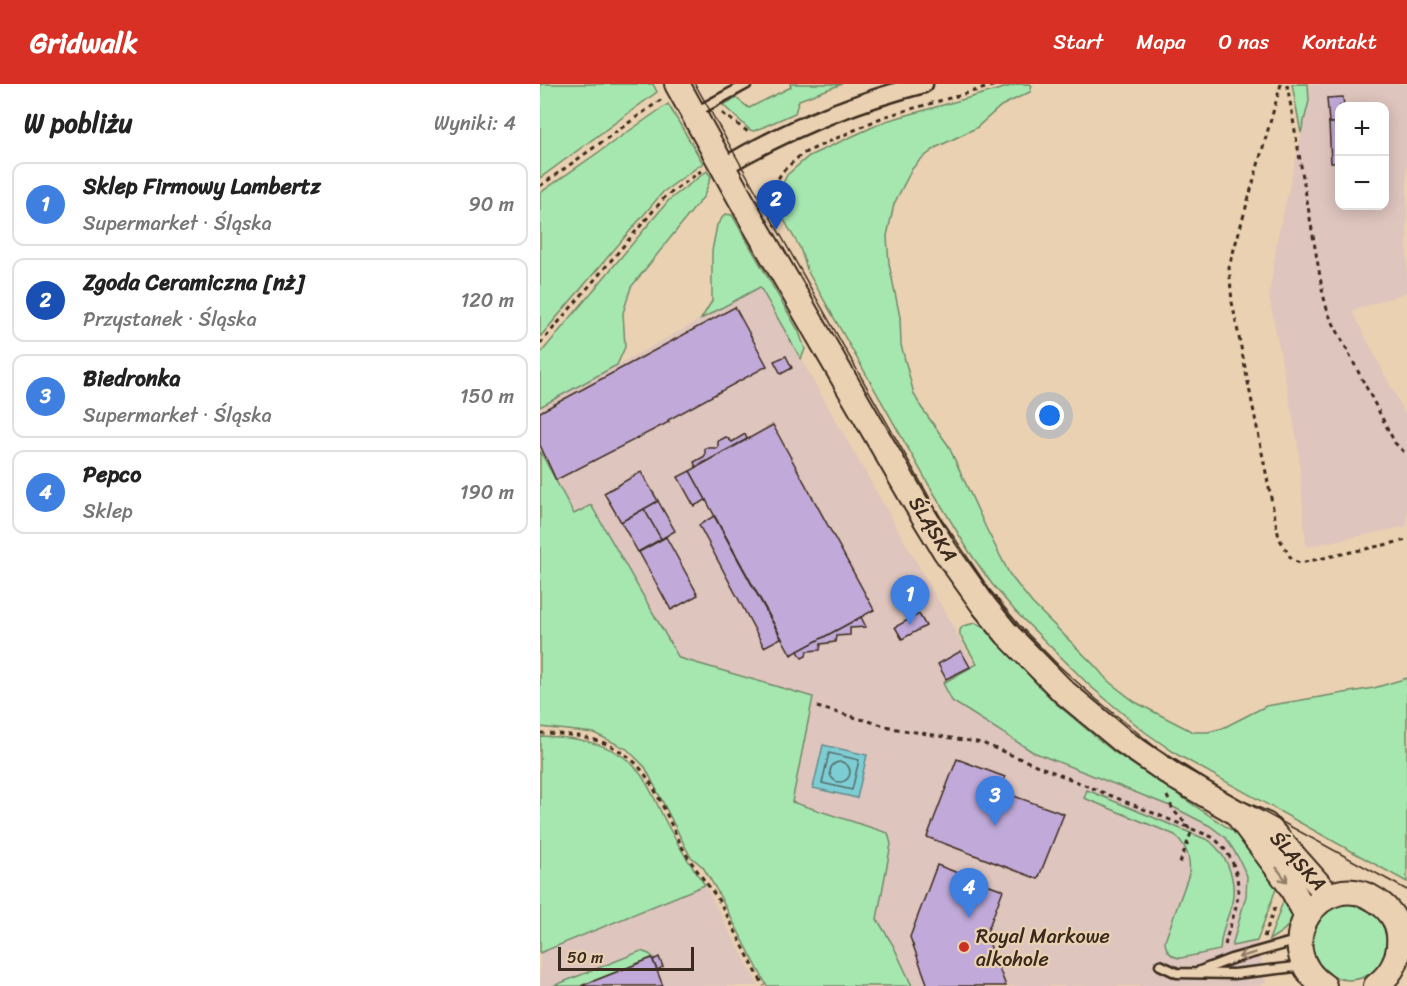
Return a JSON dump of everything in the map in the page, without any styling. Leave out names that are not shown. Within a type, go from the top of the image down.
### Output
[{"type":"street","points":[[715,167],[853,105],[924,84]]},
{"type":"street","name":"ŚLĄSKA","points":[[671,90],[693,113],[715,167],[945,551],[984,606],[1007,634],[1064,692],[1123,741],[1174,777],[1234,811],[1266,825],[1329,896]]},
{"type":"street","name":"ŚLĄSKA","points":[[1234,811],[1290,885],[1306,916]]},
{"type":"street","points":[[1322,986],[1304,966],[1299,940],[1301,927],[1306,916],[1316,904],[1329,896],[1343,892],[1372,897],[1384,906],[1403,931],[1400,946],[1402,961],[1376,986]]},
{"type":"lane","points":[[693,113],[747,84]]},
{"type":"lane","points":[[1196,972],[1225,961],[1299,940]]},
{"type":"lane","points":[[1160,965],[1177,973],[1234,974],[1304,966]]},
{"type":"path","points":[[762,203],[766,201],[782,172],[802,154],[883,117],[999,84]]},
{"type":"path","points":[[1281,84],[1228,276],[1279,538],[1292,560],[1300,563],[1407,540]]},
{"type":"path","points":[[1287,84],[1328,313],[1395,443],[1407,455]]},
{"type":"path","points":[[540,186],[671,90]]},
{"type":"path","points":[[720,111],[751,135],[761,130]]},
{"type":"path","points":[[540,344],[665,197],[715,167]]},
{"type":"path","points":[[817,707],[897,729],[982,743],[1212,837],[1226,848],[1237,874],[1237,902],[1226,942],[1225,961]]},
{"type":"path","points":[[540,733],[574,734],[599,741],[623,752],[634,762],[657,795],[690,860],[720,903],[764,986]]},
{"type":"path","points":[[1166,796],[1173,810],[1188,826],[1191,833],[1180,863]]},
{"type":"shaded area","points":[[1308,84],[1407,84],[1407,292],[1352,311],[1407,414],[1407,526],[1306,547],[1298,444],[1269,296],[1277,240],[1309,101]]},
{"type":"shaded area","points":[[760,287],[985,683],[1175,808],[1210,826],[1226,838],[1247,876],[1249,936],[1257,941],[1266,982],[1260,986],[912,986],[893,945],[877,919],[891,844],[888,833],[792,802],[812,697],[679,658],[591,506],[574,515],[540,451],[540,407]]},
{"type":"shaded area","points":[[705,885],[759,986],[540,986],[540,953]]},
{"type":"green space","points":[[540,84],[653,84],[657,92],[540,178]]},
{"type":"green space","points":[[790,84],[842,84],[799,100],[795,113],[754,131],[750,130],[723,105],[736,98],[749,108],[791,87]]},
{"type":"green space","points":[[1018,84],[1030,84],[1032,86],[1030,92],[1001,106],[976,128],[937,147],[920,160],[912,169],[894,204],[887,236],[889,264],[900,317],[901,345],[914,394],[948,445],[1010,575],[1032,603],[1108,681],[1135,702],[1193,732],[1208,732],[1223,728],[1266,706],[1374,688],[1407,678],[1407,882],[1178,755],[1145,732],[1090,686],[1016,612],[970,553],[808,272],[800,248],[774,202],[787,175],[809,156],[886,121]]},
{"type":"green space","points":[[1292,84],[1308,84],[1309,101],[1301,133]]},
{"type":"green space","points":[[668,104],[703,163],[663,192],[540,337],[540,193]]},
{"type":"green space","points":[[707,171],[711,177],[704,196],[631,287],[623,313],[625,347],[617,365],[540,407],[540,354],[669,200]]},
{"type":"green space","points":[[725,214],[732,215],[799,332],[805,349],[801,359],[760,287],[701,319],[712,301],[712,251],[717,225]]},
{"type":"green space","points":[[540,451],[574,514],[591,505],[679,658],[813,697],[792,802],[888,833],[891,844],[877,919],[893,945],[912,986],[767,986],[715,887],[703,867],[690,856],[645,767],[627,749],[594,733],[540,727]]},
{"type":"green space","points":[[975,623],[983,626],[1054,702],[1114,752],[1237,834],[1277,886],[1257,941],[1232,946],[1246,896],[1247,876],[1226,838],[1210,826],[1175,808],[1033,752],[952,701],[943,683],[977,664],[960,635],[963,626]]},
{"type":"green space","points":[[540,736],[576,739],[600,745],[631,763],[647,785],[676,841],[705,885],[540,953]]},
{"type":"green space","points":[[1087,790],[1210,841],[1217,848],[1228,865],[1233,884],[1232,903],[1220,950],[1181,958],[1170,953],[1165,941],[1189,874],[1189,858],[1183,843],[1175,835],[1084,798]]},
{"type":"green space","points":[[1287,891],[1292,909],[1292,920],[1284,930],[1269,940]]},
{"type":"green space","points":[[1342,904],[1356,904],[1370,910],[1381,921],[1387,935],[1384,957],[1376,969],[1356,980],[1342,980],[1328,974],[1317,963],[1311,949],[1311,935],[1317,921],[1328,910]]},
{"type":"green space","points":[[641,951],[655,959],[651,958],[581,986],[553,986]]},
{"type":"water","points":[[823,745],[867,755],[857,798],[813,788]]},
{"type":"building","points":[[1343,97],[1344,102],[1335,102],[1335,123],[1329,123],[1327,98]]},
{"type":"building","points":[[1329,123],[1335,123],[1335,163],[1331,163]]},
{"type":"building","points":[[735,307],[767,366],[668,420],[669,422],[556,480],[540,445],[540,412]]},
{"type":"building","points":[[786,356],[792,368],[781,374],[774,361]]},
{"type":"building","points":[[773,425],[874,610],[791,655],[690,471]]},
{"type":"building","points":[[745,434],[747,439],[696,467],[694,462],[705,456],[705,448],[718,448],[718,441],[726,437],[732,442]]},
{"type":"building","points":[[690,471],[706,500],[694,506],[678,477]]},
{"type":"building","points":[[641,472],[658,501],[621,522],[604,493]]},
{"type":"building","points":[[658,501],[675,531],[661,539],[644,509]]},
{"type":"building","points":[[644,509],[661,539],[638,552],[621,522]]},
{"type":"building","points":[[714,516],[781,638],[764,647],[699,525]]},
{"type":"building","points":[[666,537],[698,595],[671,610],[639,552]]},
{"type":"building","points":[[919,614],[926,626],[902,639],[895,627]]},
{"type":"building","points":[[861,617],[866,627],[850,628],[850,635],[836,636],[835,642],[821,644],[820,650],[807,651],[806,656],[802,658],[798,651]]},
{"type":"building","points":[[961,651],[970,667],[946,679],[938,664]]},
{"type":"building","points":[[957,759],[1005,777],[1000,791],[1064,814],[1038,879],[927,837]]},
{"type":"building","points":[[937,865],[1003,890],[986,935],[1006,986],[928,986],[910,937]]},
{"type":"building","points":[[659,957],[663,967],[657,970],[653,960]]},
{"type":"building","points":[[652,958],[663,986],[581,986]]},
{"type":"tram line","points":[[695,84],[941,518],[989,589],[1019,625],[1058,665],[1154,746],[1216,786],[1407,890]]},
{"type":"place","name":"Zgoda Ceramiczna [nż]","points":[[776,230]]},
{"type":"place","name":"Sklep Firmowy Lambertz","points":[[910,625]]},
{"type":"place","name":"Biedronka","points":[[995,826]]},
{"type":"place","name":"Pepco","points":[[969,918]]},
{"type":"place","name":"Royal Markowe alkohole","points":[[964,947]]}]
